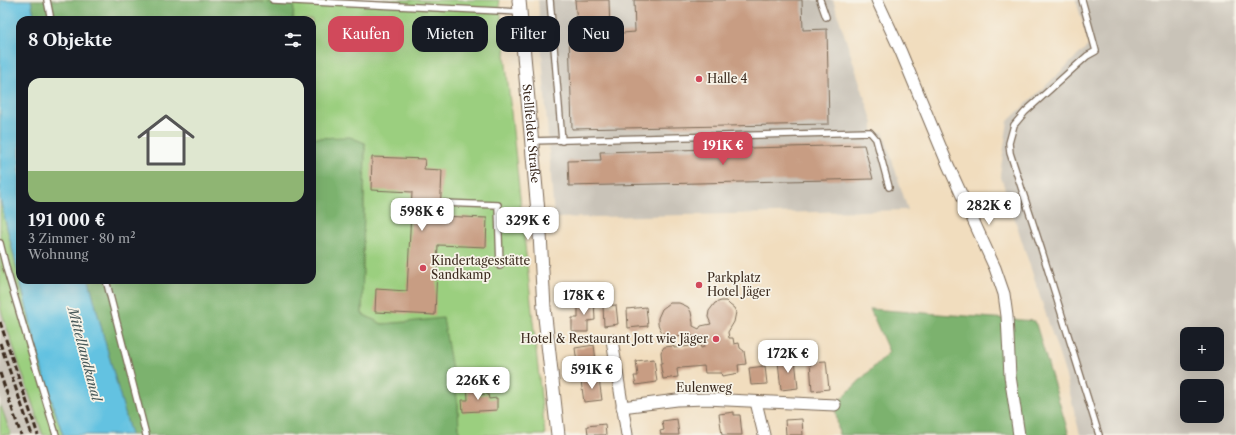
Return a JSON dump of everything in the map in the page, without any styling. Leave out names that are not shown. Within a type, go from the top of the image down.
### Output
[{"type":"street","points":[[877,0],[948,165],[995,268],[1004,294],[1007,316],[1010,376],[1019,435]]},
{"type":"street","name":"Stellfelder Straße","points":[[519,6],[540,234],[544,308],[558,435]]},
{"type":"street","points":[[612,340],[627,435]]},
{"type":"street","name":"Eulenweg","points":[[622,408],[677,400],[706,399],[835,405]]},
{"type":"street","points":[[756,402],[764,435]]},
{"type":"lane","points":[[47,0],[50,16]]},
{"type":"lane","points":[[273,0],[519,6]]},
{"type":"lane","points":[[550,0],[562,141]]},
{"type":"lane","points":[[820,0],[826,18]]},
{"type":"lane","points":[[1082,0],[1096,50],[1087,56],[1025,112],[1014,125],[1009,143],[1010,153],[1099,435]]},
{"type":"lane","points":[[531,141],[870,132],[876,139],[889,187]]},
{"type":"lane","points":[[441,203],[498,206],[500,266]]},
{"type":"lane","points":[[0,243],[56,435]]},
{"type":"lane","points":[[107,284],[146,435]]},
{"type":"shaded area","points":[[538,0],[833,0],[873,123],[873,134],[883,132],[908,210],[554,218],[542,52],[560,52],[560,16],[539,16]]},
{"type":"shaded area","points":[[1076,0],[1236,0],[1236,435],[1080,435],[1065,373],[1000,174],[1008,121],[1089,45]]},
{"type":"shaded area","points":[[0,307],[43,435],[11,435],[0,403]]},
{"type":"green space","points":[[31,0],[219,0],[294,4],[293,16],[34,16]]},
{"type":"green space","points":[[219,0],[499,0],[501,16],[496,16],[496,52],[505,52],[545,435],[459,435],[458,404],[407,322],[382,324],[362,314],[365,143],[316,138],[316,16],[293,16],[293,4]]},
{"type":"green space","points":[[350,137],[365,143],[362,314],[382,324],[443,318],[458,404],[459,435],[131,435],[90,284],[316,284],[316,138]]},
{"type":"green space","points":[[0,199],[16,264],[16,284],[21,284],[43,374],[63,435],[43,435],[0,307]]},
{"type":"green space","points":[[870,309],[1035,321],[1069,435],[839,435],[835,405],[889,352]]},
{"type":"green space","points":[[0,403],[11,435],[0,435]]},
{"type":"water","points":[[0,0],[31,0],[34,16],[16,16],[16,264],[0,199]]},
{"type":"water","name":"Mittellandkanal","points":[[21,284],[90,284],[131,435],[63,435],[43,374]]},
{"type":"building","name":"Halle 4","points":[[575,0],[609,0],[609,16],[576,16]]},
{"type":"building","name":"Halle 4","points":[[634,0],[802,0],[803,30],[827,29],[829,124],[572,129],[570,52],[624,52],[624,33],[635,32]]},
{"type":"building","points":[[864,145],[873,179],[569,186],[568,161],[601,160],[600,152]]},
{"type":"building","points":[[372,157],[425,159],[424,169],[442,170],[440,216],[487,218],[486,247],[438,245],[435,315],[375,312],[376,289],[407,291],[412,192],[371,190]]},
{"type":"building","points":[[578,300],[594,300],[595,320],[588,321],[588,332],[572,332],[572,318],[578,318]]},
{"type":"building","name":"Hotel & Restaurant Jott wie Jäger","points":[[726,301],[734,308],[736,312],[734,322],[728,332],[729,338],[733,338],[734,344],[739,343],[740,348],[744,351],[746,364],[738,365],[739,373],[722,376],[721,373],[705,373],[704,366],[681,368],[677,369],[678,377],[663,379],[660,363],[662,363],[661,352],[664,347],[674,346],[674,348],[700,345],[701,348],[704,347],[700,340],[688,333],[683,336],[676,337],[669,337],[664,334],[658,324],[658,318],[662,309],[670,303],[679,303],[688,307],[691,312],[693,326],[699,329],[701,326],[711,324],[708,317],[709,311],[715,303]]},
{"type":"building","points":[[616,305],[618,324],[604,326],[603,306]]},
{"type":"building","points":[[646,307],[648,326],[628,328],[627,309]]},
{"type":"building","points":[[594,345],[596,361],[577,363],[575,348]]},
{"type":"building","points":[[654,359],[657,382],[636,385],[634,376],[638,376],[636,361]]},
{"type":"building","points":[[795,359],[798,388],[781,390],[778,361]]},
{"type":"building","points":[[826,361],[829,389],[812,391],[810,362]]},
{"type":"building","points":[[765,366],[767,384],[751,385],[749,368]]},
{"type":"building","points":[[599,379],[602,400],[584,402],[581,381]]},
{"type":"building","points":[[478,383],[478,395],[488,394],[489,399],[497,398],[497,410],[463,412],[462,400],[468,400],[467,384]]},
{"type":"building","points":[[734,412],[734,415],[740,415],[742,435],[722,435],[719,414]]},
{"type":"building","points":[[677,419],[679,435],[661,435],[660,431],[664,430],[662,421]]},
{"type":"building","points":[[802,419],[803,435],[786,435],[785,420]]},
{"type":"building","points":[[605,424],[606,435],[588,435],[587,426]]},
{"type":"railway","points":[[0,322],[38,435]]},
{"type":"railway","points":[[0,343],[32,435]]},
{"type":"railway","points":[[0,373],[21,435]]},
{"type":"place","name":"Halle 4","points":[[699,79]]},
{"type":"place","name":"Kindertagesstätte Sandkamp","points":[[423,268]]},
{"type":"place","name":"Parkplatz Hotel Jäger","points":[[699,285]]},
{"type":"place","name":"Hotel & Restaurant Jott wie Jäger","points":[[716,339]]}]
